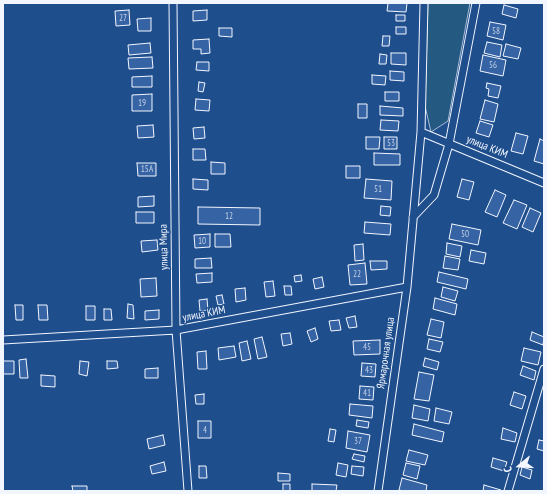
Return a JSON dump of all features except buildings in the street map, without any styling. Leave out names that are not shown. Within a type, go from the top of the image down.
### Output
[{"type":"street","name":"улица Мира","points":[[173,3],[176,330],[188,491]]},
{"type":"street","name":"Ярмарочная улица","points":[[378,491],[407,287],[421,132],[424,3]]},
{"type":"street","points":[[413,217],[434,194],[449,144],[476,3]]},
{"type":"street","name":"улица КИМ","points":[[421,132],[544,183]]},
{"type":"street","name":"улица КИМ","points":[[3,340],[176,330],[407,287]]},
{"type":"street","points":[[508,491],[544,369]]},
{"type":"shaded area","points":[[428,3],[470,3],[448,121],[431,132],[425,106]]}]
